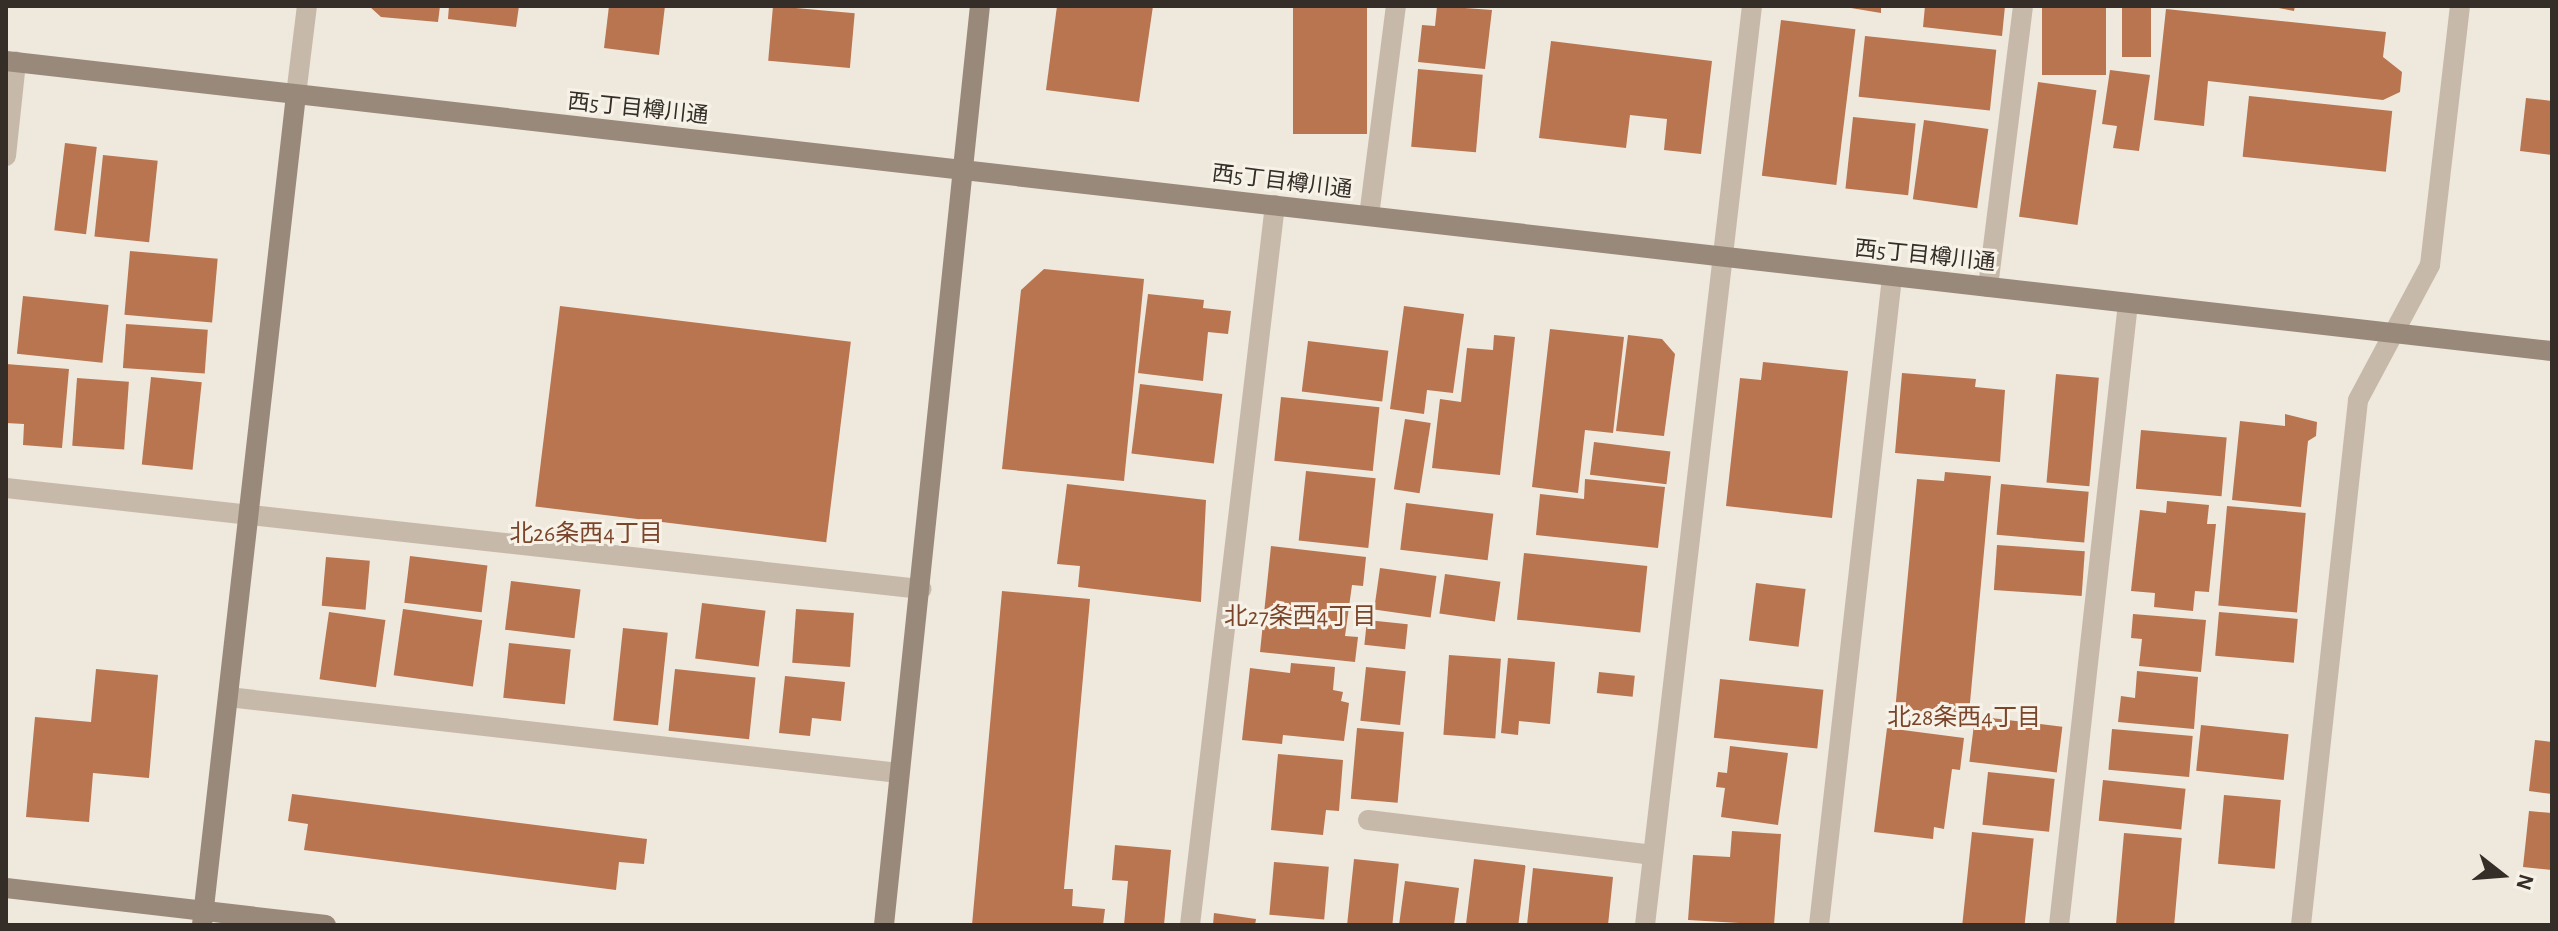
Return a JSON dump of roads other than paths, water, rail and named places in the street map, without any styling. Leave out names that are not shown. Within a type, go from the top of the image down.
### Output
[{"type":"street","points":[[203,918],[307,6]]},
{"type":"street","points":[[884,925],[980,6]]},
{"type":"street","points":[[1369,216],[1396,6]]},
{"type":"street","points":[[1645,925],[1752,6]]},
{"type":"street","points":[[1988,287],[2023,6]]},
{"type":"street","points":[[2301,925],[2358,400],[2430,265],[2460,6]]},
{"type":"street","points":[[6,156],[11,62]]},
{"type":"street","name":"西5丁目樽川通","points":[[11,62],[2552,351]]},
{"type":"street","points":[[1190,925],[1275,205]]},
{"type":"street","points":[[1819,925],[1892,277]]},
{"type":"street","points":[[2059,925],[2128,303]]},
{"type":"street","points":[[6,488],[921,589]]},
{"type":"street","points":[[228,697],[899,773]]},
{"type":"street","points":[[1368,820],[1653,855]]},
{"type":"street","points":[[6,888],[203,918],[326,925]]},
{"type":"district","name":"北26条西4丁目","points":[[586,535]]},
{"type":"district","name":"北27条西4丁目","points":[[1300,618]]},
{"type":"district","name":"北28条西4丁目","points":[[1964,719]]}]
